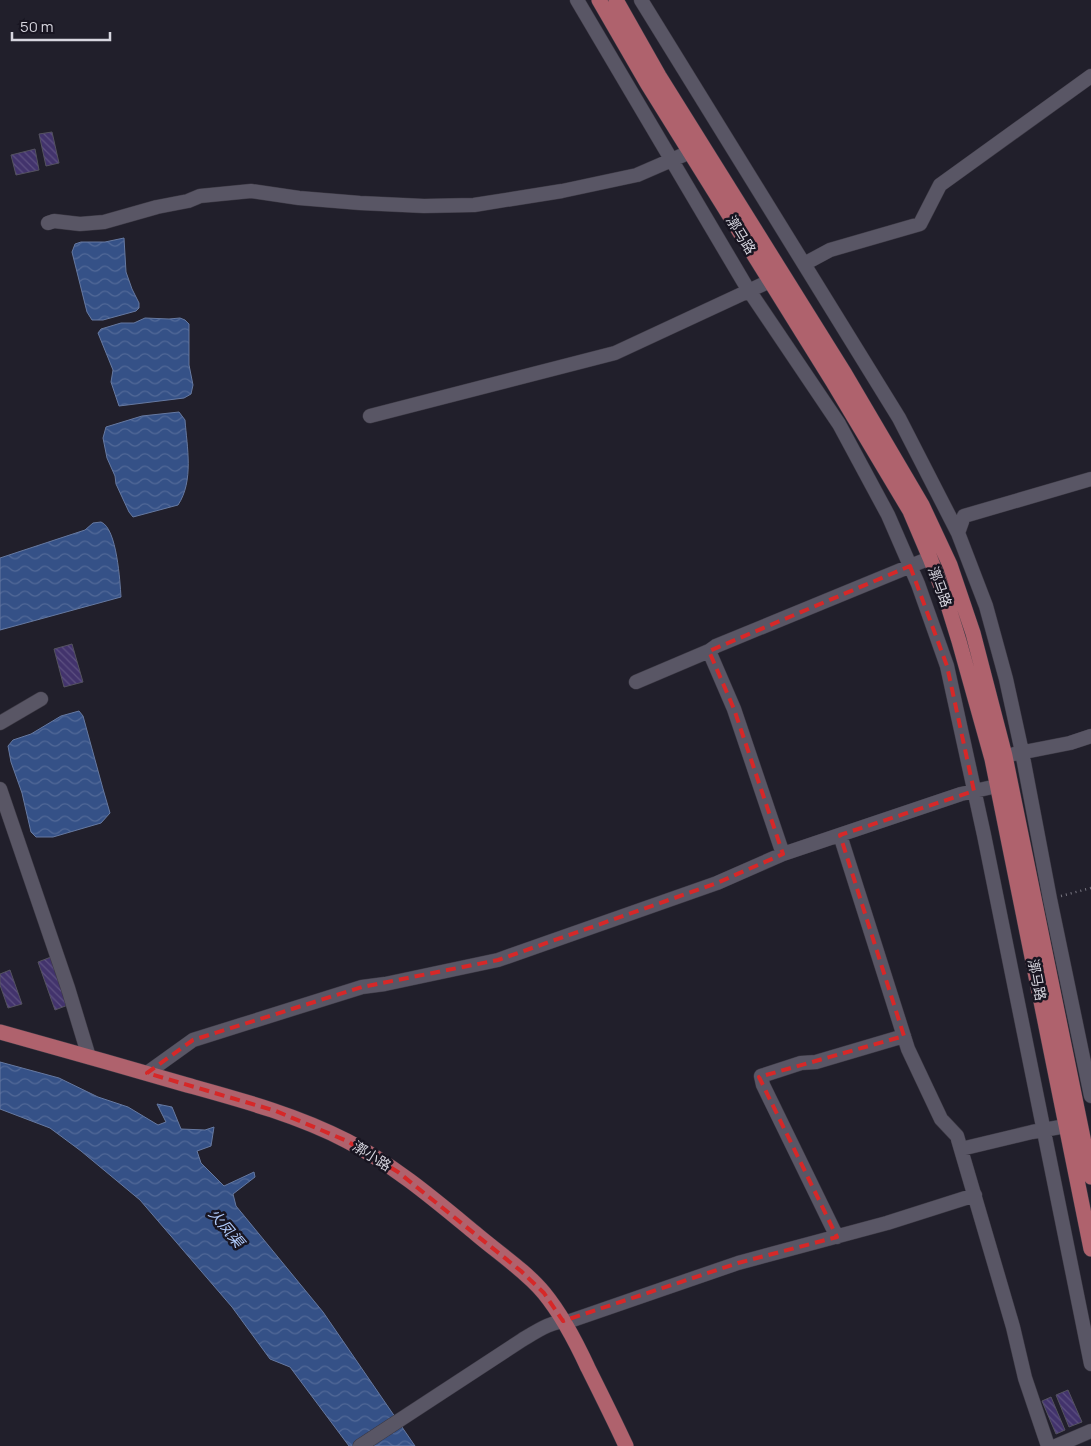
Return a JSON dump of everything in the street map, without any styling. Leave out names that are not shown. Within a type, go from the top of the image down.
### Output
[{"type":"main road","name":"漷马路","points":[[599,0],[647,83],[833,382],[910,511],[930,558],[946,600],[998,757],[997,786],[1091,1249]]},
{"type":"main road","name":"漷马路","points":[[616,0],[659,76],[845,374],[922,505],[950,565],[973,633],[998,757],[1091,1176]]},
{"type":"main road","name":"漷小路","points":[[0,1032],[276,1111],[311,1124],[347,1141],[398,1172],[521,1271],[544,1293],[578,1346],[626,1446]]},
{"type":"street","points":[[577,0],[749,290],[839,424],[888,515],[910,566],[947,666],[1091,1364]]},
{"type":"street","points":[[641,0],[899,418],[958,533],[986,606],[1006,680],[1091,1096]]},
{"type":"street","points":[[804,264],[830,250],[920,224],[940,185],[1091,76]]},
{"type":"street","points":[[48,223],[54,221],[80,224],[104,222],[157,207],[188,201],[200,196],[251,191],[299,198],[360,203],[424,206],[474,205],[562,191],[636,175],[690,152]]},
{"type":"street","points":[[370,416],[615,353],[770,281]]},
{"type":"street","points":[[958,533],[964,516],[1091,479]]},
{"type":"street","points":[[636,682],[709,651],[734,638],[930,558]]},
{"type":"street","points":[[709,651],[734,709],[782,854]]},
{"type":"street","points":[[0,723],[40,700]]},
{"type":"street","points":[[998,757],[1070,743],[1091,736]]},
{"type":"street","points":[[147,1073],[193,1040],[362,987],[385,984],[498,960],[717,883],[782,854],[960,794],[997,786]]},
{"type":"street","points":[[0,789],[68,988],[89,1056]]},
{"type":"street","points":[[840,835],[908,1049],[941,1119],[957,1136],[1013,1327],[1025,1378],[1048,1446]]},
{"type":"street","points":[[837,1236],[763,1085],[761,1076],[801,1063],[816,1062],[904,1036]]},
{"type":"street","points":[[961,1149],[1066,1126]]},
{"type":"street","points":[[360,1446],[546,1326],[570,1321],[738,1263],[887,1223],[975,1195]]},
{"type":"street","points":[[1056,1446],[1091,1431]]},
{"type":"path","points":[[1050,899],[1091,888]]},
{"type":"highlighted area","points":[[910,566],[947,666],[974,791],[840,835],[904,1036],[759,1077],[837,1237],[738,1263],[563,1321],[544,1293],[521,1271],[398,1172],[347,1141],[276,1111],[147,1073],[193,1040],[362,987],[498,960],[717,883],[783,854],[734,709],[709,651]]},
{"type":"water","points":[[124,238],[126,272],[139,303],[139,308],[136,311],[103,320],[92,320],[87,312],[72,252],[75,244],[81,242],[105,242]]},
{"type":"water","points":[[145,318],[180,318],[189,324],[189,365],[193,385],[191,394],[184,398],[119,406],[111,382],[113,370],[98,333],[101,329],[121,323],[134,323]]},
{"type":"water","points":[[179,412],[185,420],[188,452],[188,475],[183,496],[178,505],[133,517],[116,484],[115,476],[107,458],[103,438],[106,427],[142,416]]},
{"type":"water","points":[[101,522],[111,534],[114,544],[121,597],[0,630],[0,558],[85,530],[93,523]]},
{"type":"water","points":[[79,711],[83,716],[110,813],[101,823],[53,837],[36,837],[31,832],[8,746],[13,740],[31,734],[61,716]]},
{"type":"water","name":"火凤渠","points":[[0,1062],[59,1078],[98,1097],[128,1107],[158,1125],[166,1122],[157,1104],[172,1107],[181,1129],[205,1130],[214,1127],[211,1146],[197,1151],[201,1163],[224,1186],[254,1172],[255,1177],[233,1194],[236,1206],[323,1312],[415,1446],[349,1446],[290,1367],[270,1359],[232,1307],[140,1200],[50,1128],[0,1109]]},
{"type":"building","points":[[52,132],[59,163],[46,166],[39,134]]},
{"type":"building","points":[[35,149],[39,170],[16,175],[11,155]]},
{"type":"building","points":[[72,644],[83,682],[64,687],[54,649]]},
{"type":"building","points":[[51,957],[68,1005],[55,1010],[38,962]]},
{"type":"building","points":[[10,970],[22,1004],[8,1008],[0,985],[0,974]]},
{"type":"building","points":[[1068,1390],[1082,1422],[1069,1427],[1056,1395]]},
{"type":"building","points":[[1051,1397],[1065,1430],[1056,1434],[1042,1401]]}]
